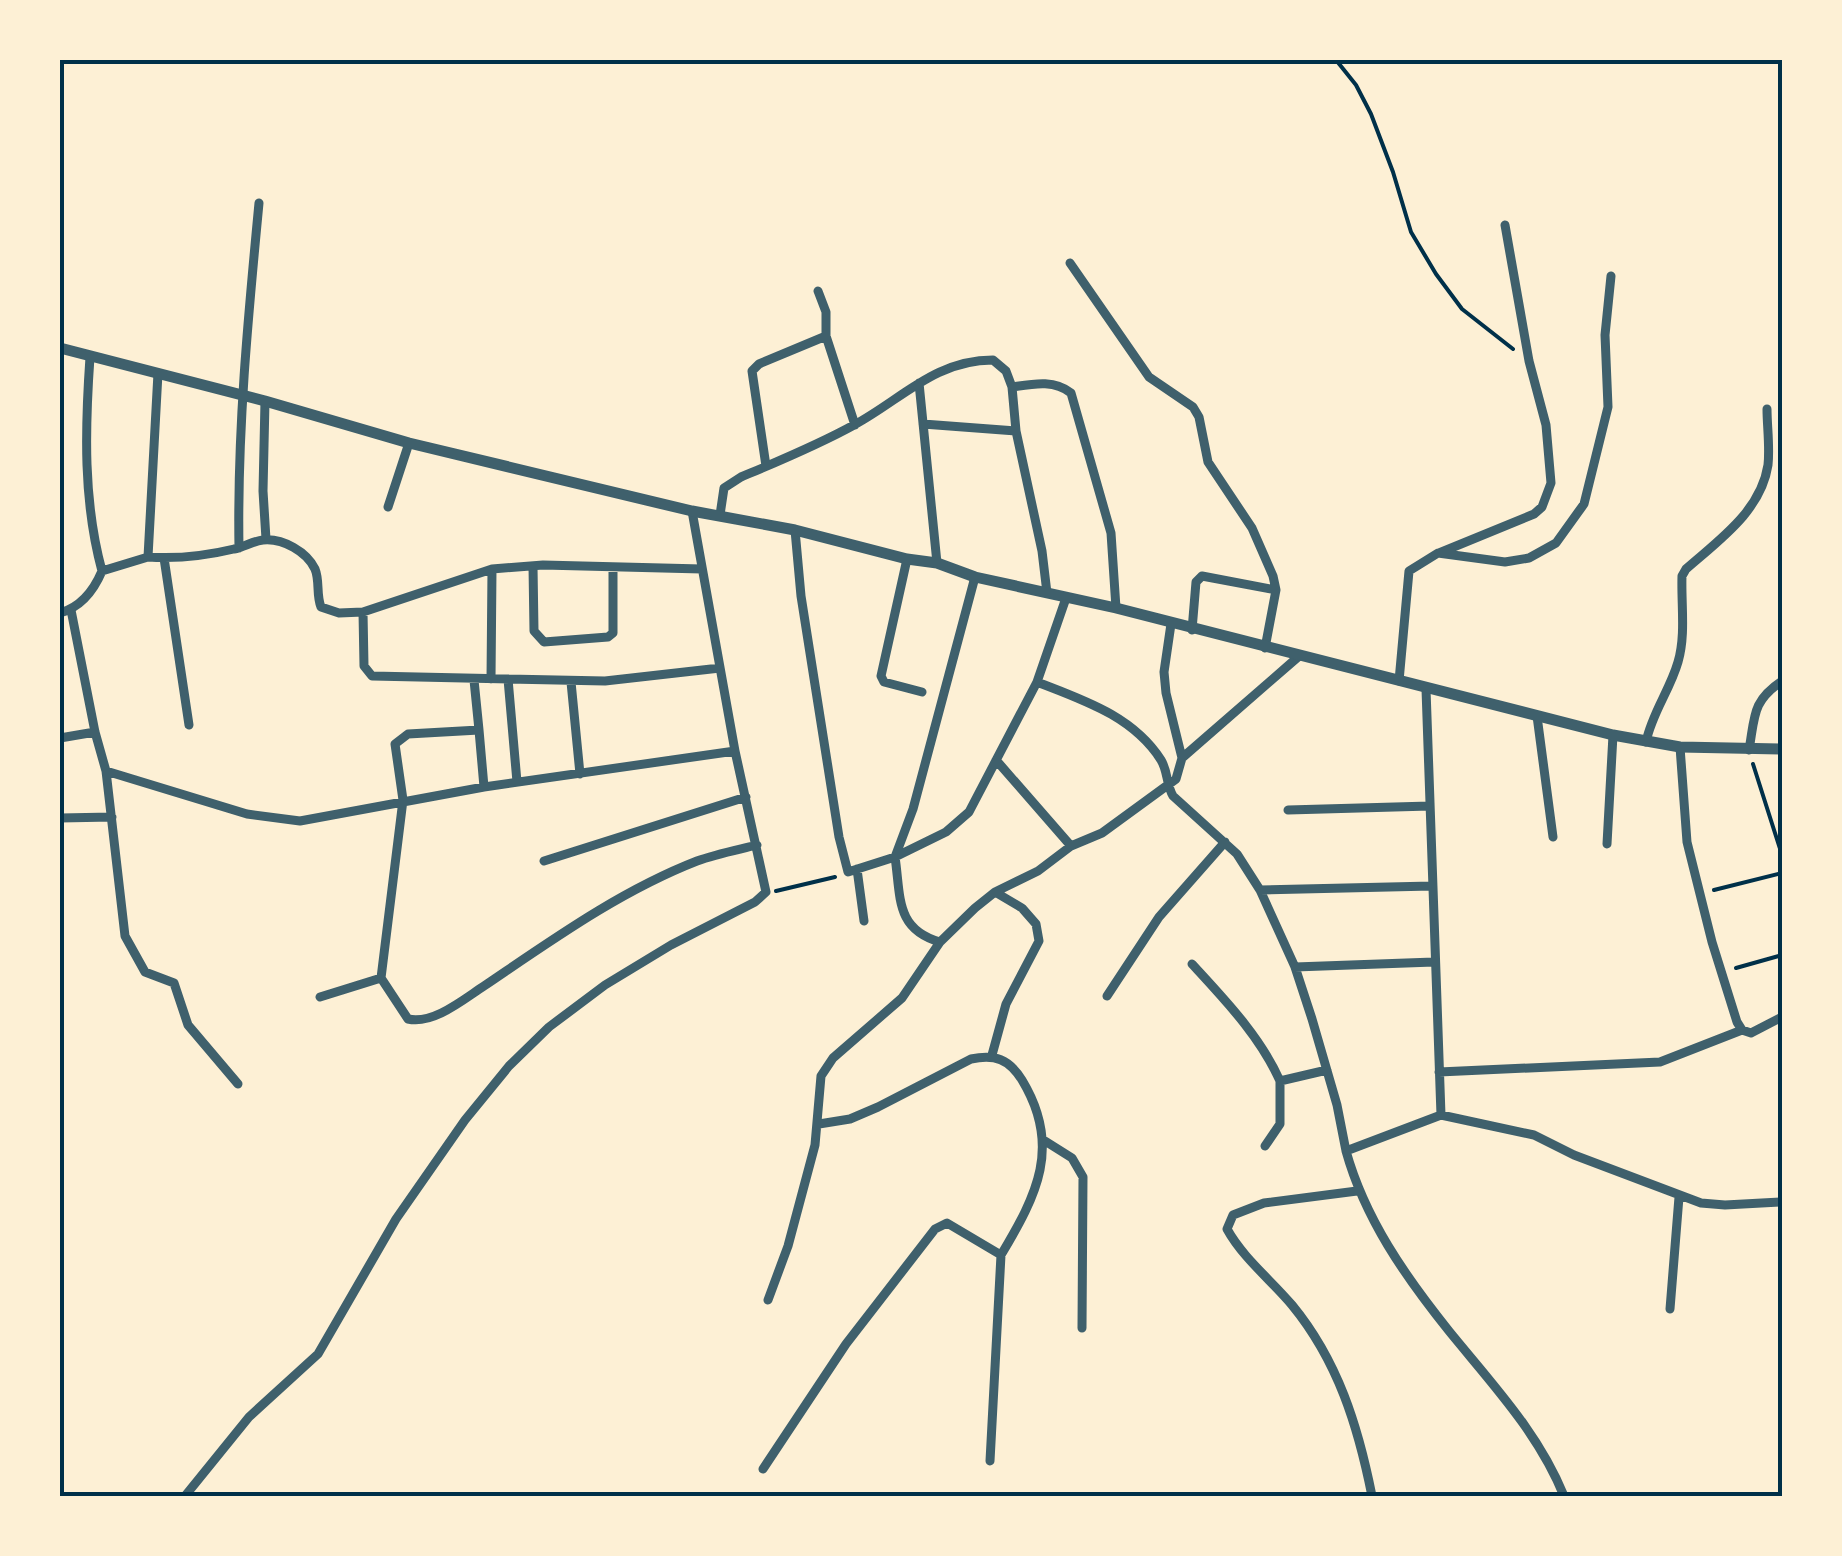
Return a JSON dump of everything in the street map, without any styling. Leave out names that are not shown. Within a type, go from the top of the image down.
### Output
[{"type":"street","points":[[239,548],[243,395],[258,204]]},
{"type":"street","points":[[1399,682],[1409,572],[1438,553],[1519,523],[1542,507],[1552,483],[1546,424],[1529,361],[1505,225]]},
{"type":"street","points":[[1070,263],[1150,377],[1193,407],[1200,417],[1208,462],[1252,528],[1276,590],[1265,648]]},
{"type":"street","points":[[1438,553],[1504,562],[1528,558],[1556,543],[1584,504],[1608,406],[1606,335],[1611,276]]},
{"type":"street","points":[[818,291],[826,312],[826,336],[854,425]]},
{"type":"street","points":[[766,466],[752,371],[759,364],[826,336]]},
{"type":"street","points":[[60,348],[409,443],[692,511],[937,563],[974,576],[1116,608],[1612,735],[1680,747],[1782,749]]},
{"type":"street","points":[[90,357],[86,460],[94,540],[102,571]]},
{"type":"street","points":[[720,515],[724,488],[854,425],[919,383],[968,360],[993,360],[1006,372],[1012,387],[1016,431],[1047,593]]},
{"type":"street","points":[[148,557],[158,373]]},
{"type":"street","points":[[919,383],[937,563]]},
{"type":"street","points":[[1012,387],[1040,383],[1063,387],[1071,394],[1111,533],[1116,608]]},
{"type":"street","points":[[266,401],[266,539]]},
{"type":"street","points":[[1646,742],[1650,721],[1678,662],[1682,576],[1748,512],[1760,490],[1768,464],[1767,408]]},
{"type":"street","points":[[923,424],[1016,431]]},
{"type":"street","points":[[388,507],[409,443]]},
{"type":"street","points":[[185,1496],[250,1418],[318,1354],[396,1219],[465,1120],[509,1066],[549,1027],[605,984],[766,892],[735,751],[692,511]]},
{"type":"street","points":[[795,530],[839,837],[853,871],[864,920]]},
{"type":"street","points":[[238,1084],[188,1025],[174,983],[145,972],[125,936],[106,771],[66,611],[88,595],[102,571],[148,557],[186,558],[266,539],[306,555],[317,573],[321,607],[339,613],[363,612],[492,569],[533,566],[702,570]]},
{"type":"street","points":[[164,558],[189,726]]},
{"type":"street","points":[[907,559],[881,676],[884,682],[922,692]]},
{"type":"street","points":[[533,566],[534,631],[544,642],[613,634],[613,568]]},
{"type":"street","points":[[491,680],[492,569]]},
{"type":"street","points":[[940,942],[921,937],[910,927],[903,911],[895,857],[913,809],[974,576]]},
{"type":"street","points":[[1192,630],[1196,582],[1202,576],[1276,590]]},
{"type":"street","points":[[853,871],[895,857],[946,832],[968,812],[1037,682],[1066,598]]},
{"type":"street","points":[[363,612],[364,666],[372,676],[571,682],[720,668]]},
{"type":"street","points":[[768,1300],[788,1246],[819,1124],[820,1076],[833,1058],[902,998],[940,942],[995,892],[1038,871],[1071,846],[1102,833],[1176,779],[1182,758],[1164,672],[1172,624]]},
{"type":"street","points":[[1182,758],[1298,656]]},
{"type":"street","points":[[508,679],[517,782]]},
{"type":"street","points":[[474,680],[484,787]]},
{"type":"street","points":[[1749,750],[1757,703],[1764,692],[1782,680]]},
{"type":"street","points":[[571,682],[580,774]]},
{"type":"street","points":[[1037,682],[1124,720],[1163,764],[1167,786],[1182,805],[1237,854],[1260,890],[1294,967],[1327,1070],[1357,1191],[1380,1236],[1527,1426],[1564,1496]]},
{"type":"street","points":[[1426,689],[1440,1115]]},
{"type":"street","points":[[1538,716],[1553,837]]},
{"type":"street","points":[[478,730],[408,734],[397,739],[394,748],[403,800],[381,978],[408,1020],[436,1015],[563,932],[652,880],[701,860],[757,846]]},
{"type":"street","points":[[60,738],[95,732]]},
{"type":"street","points":[[1608,844],[1612,735]]},
{"type":"street","points":[[1680,747],[1687,842],[1721,972],[1742,1030]]},
{"type":"street","points":[[106,771],[248,814],[300,820],[484,787],[735,751]]},
{"type":"street","points":[[996,760],[1071,846]]},
{"type":"street","points":[[544,861],[746,797]]},
{"type":"street","points":[[1288,810],[1430,806]]},
{"type":"street","points":[[60,818],[112,817]]},
{"type":"street","points":[[1107,996],[1160,918],[1225,842]]},
{"type":"street","points":[[1260,890],[1432,886]]},
{"type":"street","points":[[992,1055],[1006,1004],[1038,941],[1039,931],[1022,908],[995,892]]},
{"type":"street","points":[[1294,967],[1434,962]]},
{"type":"street","points":[[1192,964],[1244,1023],[1280,1081],[1280,1124],[1266,1146]]},
{"type":"street","points":[[320,997],[381,978]]},
{"type":"street","points":[[1438,1072],[1660,1062],[1742,1030],[1751,1033],[1782,1017]]},
{"type":"street","points":[[819,1124],[850,1119],[971,1059],[992,1055],[1014,1066],[1033,1098],[1045,1141],[1036,1188],[1001,1255],[990,1461]]},
{"type":"street","points":[[1280,1081],[1327,1070]]},
{"type":"street","points":[[1346,1151],[1440,1115],[1534,1135],[1679,1197],[1725,1205],[1782,1202]]},
{"type":"street","points":[[1045,1141],[1072,1158],[1083,1177],[1082,1328]]},
{"type":"street","points":[[1357,1191],[1264,1203],[1233,1215],[1227,1229],[1316,1335],[1328,1356],[1356,1428],[1372,1496]]},
{"type":"street","points":[[1670,1309],[1679,1197]]},
{"type":"street","points":[[763,1469],[846,1344],[934,1228],[947,1223],[1001,1255]]},
{"type":"path","points":[[1336,60],[1356,85],[1371,114],[1394,172],[1411,232],[1436,274],[1476,322],[1529,361]]},
{"type":"path","points":[[1749,750],[1782,854]]},
{"type":"path","points":[[766,892],[800,887],[853,871]]},
{"type":"path","points":[[1700,894],[1782,873]]},
{"type":"path","points":[[1721,972],[1782,956]]}]
